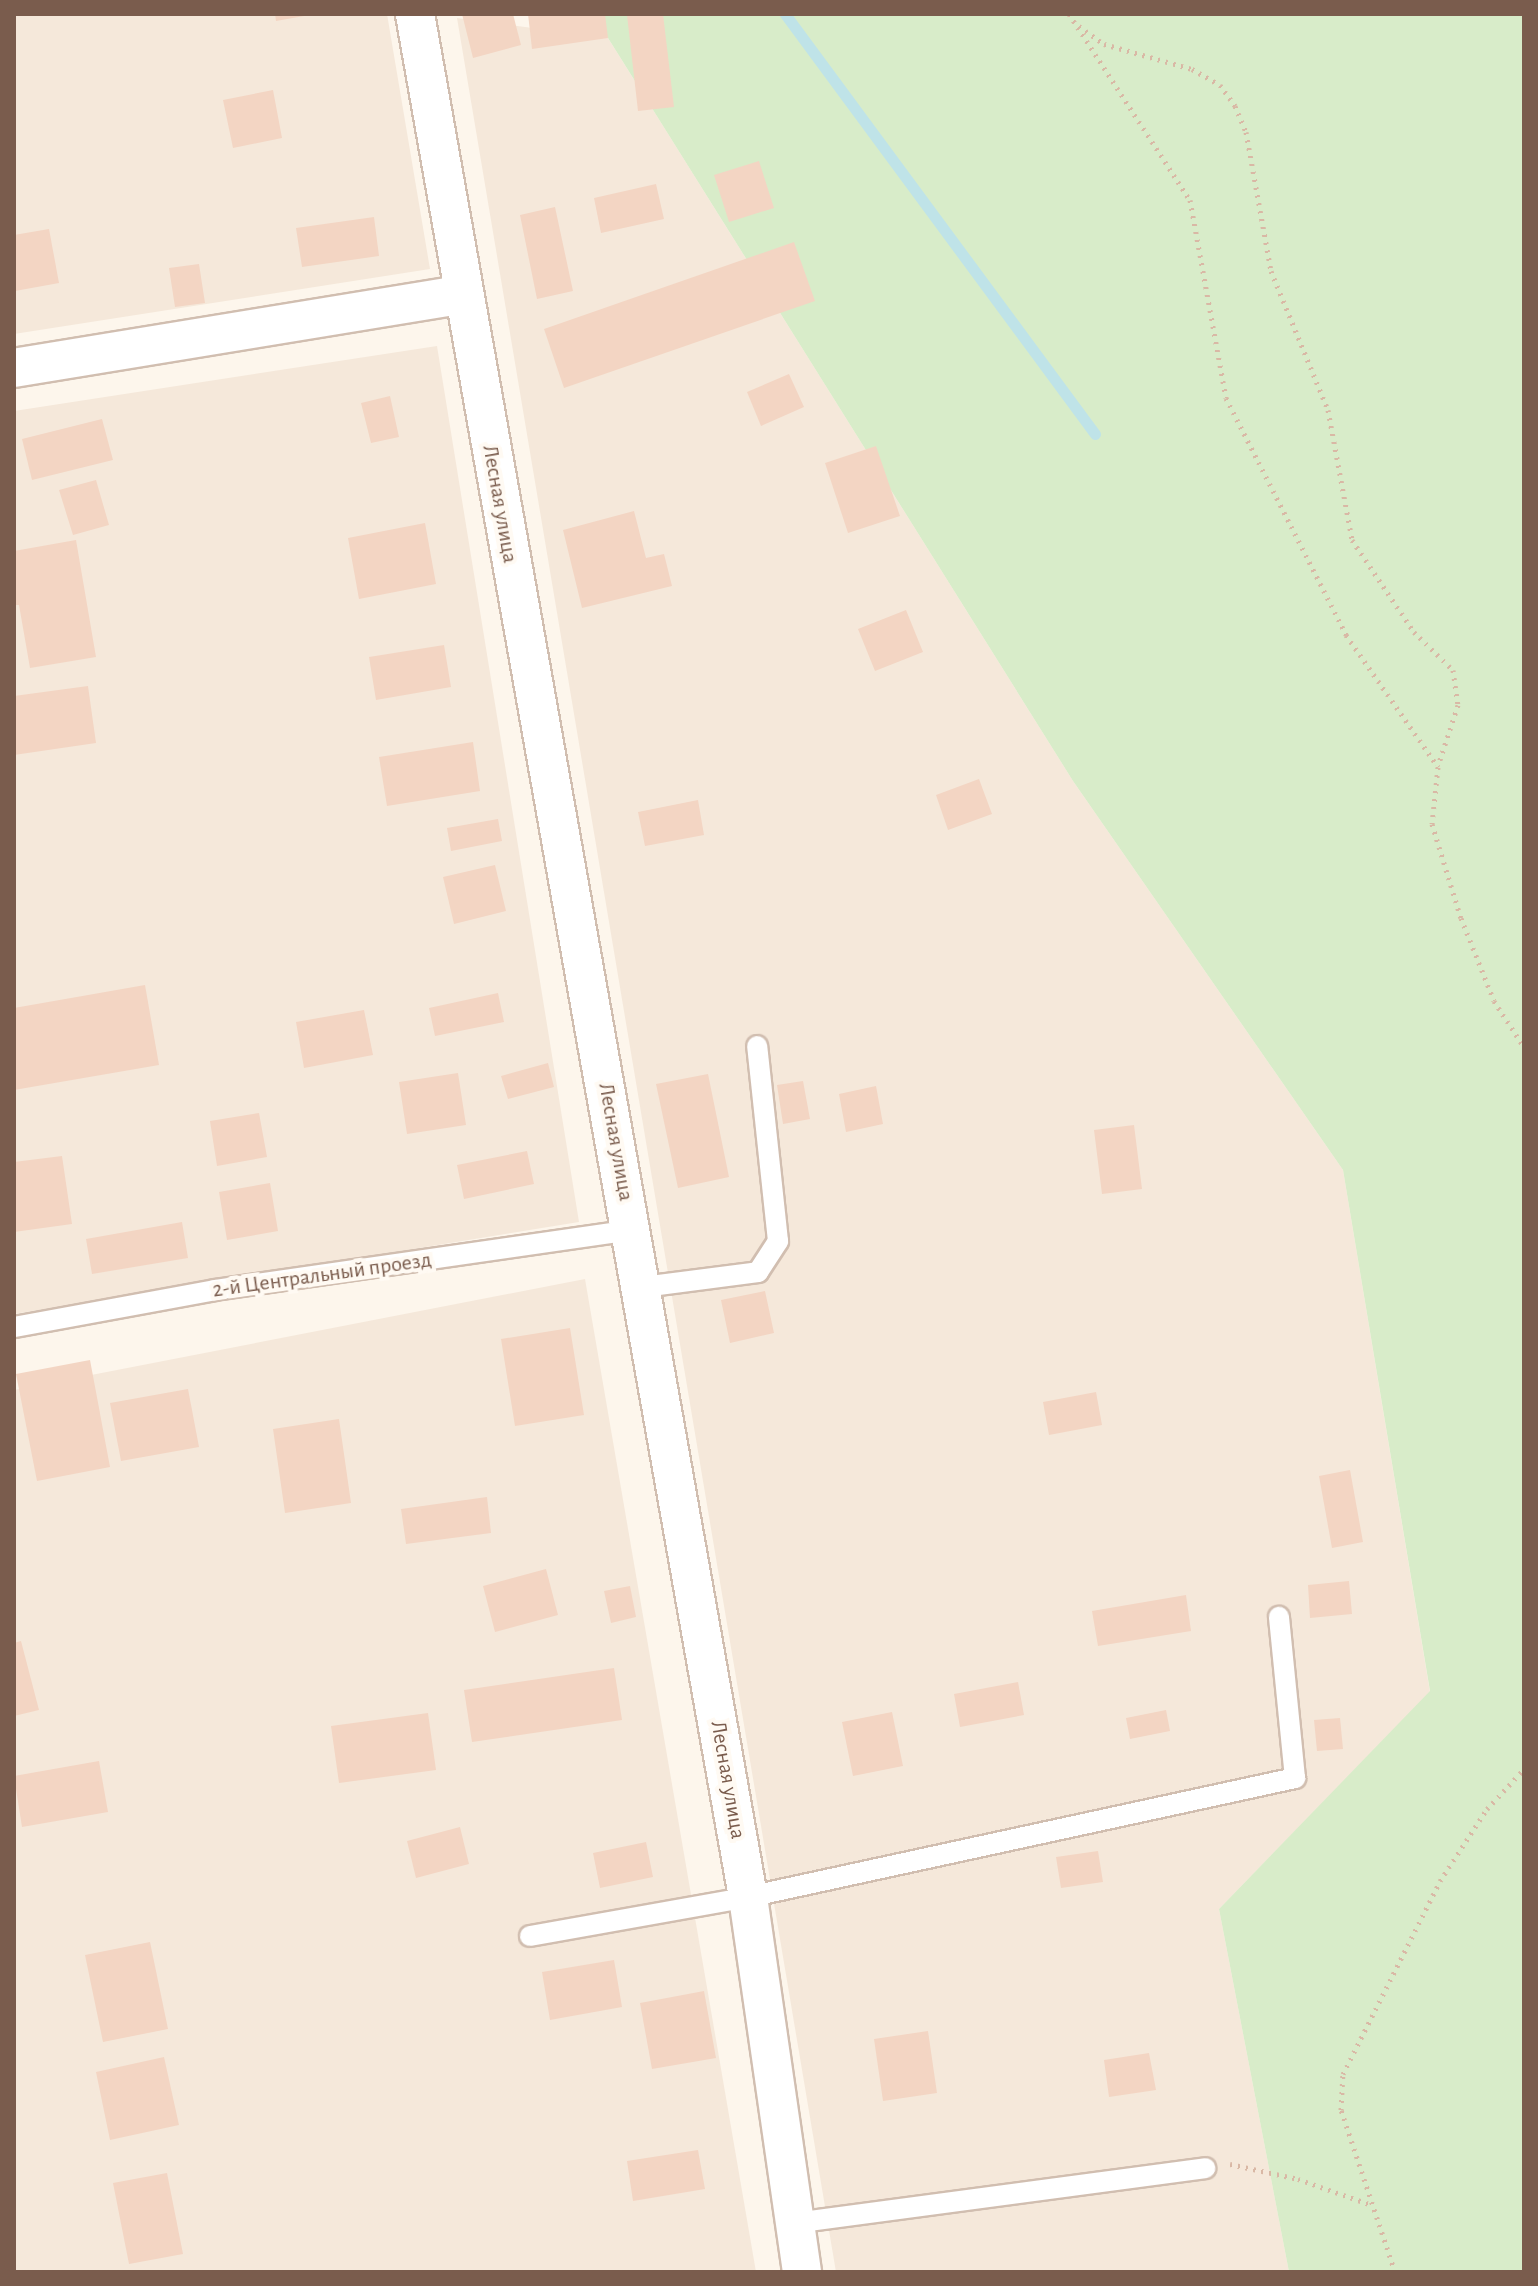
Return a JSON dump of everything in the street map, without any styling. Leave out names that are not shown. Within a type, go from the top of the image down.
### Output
[{"type":"street","name":"Лесная улица","points":[[415,14],[462,295],[643,1287],[748,1897],[802,2272]]},
{"type":"street","points":[[14,368],[462,295]]},
{"type":"lane","points":[[643,1287],[758,1272],[778,1241],[757,1046]]},
{"type":"lane","name":"2-й Центральный проезд","points":[[14,1327],[215,1290],[632,1230]]},
{"type":"lane","points":[[530,1936],[748,1897],[1295,1778],[1279,1617]]},
{"type":"lane","points":[[794,2223],[1205,2168]]},
{"type":"path","points":[[1069,14],[1190,200],[1226,398],[1346,635],[1438,767]]},
{"type":"path","points":[[1074,23],[1104,44],[1192,69],[1220,85],[1235,106],[1246,132],[1271,271],[1328,410],[1352,540],[1414,632],[1453,670],[1458,705],[1438,767],[1432,824],[1461,918],[1494,1001],[1524,1047]]},
{"type":"path","points":[[1395,2272],[1341,2110],[1343,2074],[1440,1881],[1487,1809],[1524,1769]]},
{"type":"path","points":[[1205,2168],[1235,2163],[1372,2205]]},
{"type":"shaded area","points":[[14,14],[387,14],[430,269],[14,334]]},
{"type":"shaded area","points":[[457,18],[608,38],[1073,781],[1343,1170],[1430,1692],[1219,1909],[1289,2272],[836,2272]]},
{"type":"shaded area","points":[[437,346],[579,1222],[14,1314],[14,411]]},
{"type":"shaded area","points":[[585,1279],[756,2272],[14,2272],[14,1390]]},
{"type":"green space","points":[[593,14],[1524,14],[1524,2272],[1289,2272],[1219,1909],[1430,1691],[1343,1170],[1073,781]]},
{"type":"building","points":[[275,14],[304,14],[304,16],[276,21]]},
{"type":"building","points":[[462,14],[513,14],[521,45],[473,58]]},
{"type":"building","points":[[528,14],[605,14],[608,38],[532,49]]},
{"type":"building","points":[[663,14],[674,107],[638,111],[627,15]]},
{"type":"building","points":[[273,90],[282,138],[233,148],[223,100]]},
{"type":"building","points":[[759,161],[774,208],[729,222],[714,175]]},
{"type":"building","points":[[656,184],[664,219],[601,233],[594,198]]},
{"type":"building","points":[[555,207],[573,291],[537,299],[520,215]]},
{"type":"building","points":[[374,217],[379,256],[302,267],[296,228]]},
{"type":"building","points":[[49,229],[59,283],[15,291],[14,235]]},
{"type":"building","points":[[794,242],[815,301],[564,388],[544,329]]},
{"type":"building","points":[[199,264],[205,303],[175,307],[169,268]]},
{"type":"building","points":[[789,374],[804,407],[761,426],[747,392]]},
{"type":"building","points":[[390,396],[399,437],[371,443],[361,403]]},
{"type":"building","points":[[102,419],[113,460],[32,480],[22,439]]},
{"type":"building","points":[[876,446],[900,516],[848,533],[825,463]]},
{"type":"building","points":[[96,480],[109,525],[73,535],[59,490]]},
{"type":"building","points":[[634,511],[646,558],[664,554],[672,586],[582,608],[563,530]]},
{"type":"building","points":[[425,523],[436,584],[359,599],[348,538]]},
{"type":"building","points":[[76,540],[96,657],[30,668],[19,605],[14,605],[14,551]]},
{"type":"building","points":[[906,610],[923,652],[875,671],[858,629]]},
{"type":"building","points":[[444,645],[451,687],[376,700],[369,657]]},
{"type":"building","points":[[88,686],[96,743],[14,755],[14,696]]},
{"type":"building","points":[[473,742],[480,791],[387,806],[379,757]]},
{"type":"building","points":[[979,779],[992,814],[948,830],[936,795]]},
{"type":"building","points":[[698,800],[704,835],[645,846],[638,812]]},
{"type":"building","points":[[498,819],[502,841],[451,851],[447,828]]},
{"type":"building","points":[[495,865],[506,911],[454,924],[443,877]]},
{"type":"building","points":[[145,985],[159,1065],[14,1090],[14,1008]]},
{"type":"building","points":[[498,993],[504,1022],[435,1036],[429,1008]]},
{"type":"building","points":[[364,1010],[373,1055],[304,1068],[296,1022]]},
{"type":"building","points":[[548,1063],[554,1087],[508,1099],[501,1076]]},
{"type":"building","points":[[458,1073],[466,1125],[407,1134],[399,1082]]},
{"type":"building","points":[[708,1074],[729,1177],[678,1188],[656,1084]]},
{"type":"building","points":[[803,1081],[810,1119],[783,1124],[777,1085]]},
{"type":"building","points":[[876,1086],[883,1124],[846,1132],[839,1094]]},
{"type":"building","points":[[259,1113],[267,1157],[217,1166],[210,1121]]},
{"type":"building","points":[[1134,1125],[1142,1189],[1102,1194],[1094,1130]]},
{"type":"building","points":[[527,1151],[534,1184],[464,1199],[457,1165]]},
{"type":"building","points":[[62,1156],[72,1224],[14,1232],[14,1162]]},
{"type":"building","points":[[270,1183],[278,1231],[227,1240],[219,1192]]},
{"type":"building","points":[[182,1222],[188,1258],[92,1274],[86,1239]]},
{"type":"building","points":[[765,1291],[774,1333],[730,1343],[721,1300]]},
{"type":"building","points":[[570,1328],[584,1415],[515,1426],[501,1339]]},
{"type":"building","points":[[90,1360],[110,1467],[37,1481],[16,1374]]},
{"type":"building","points":[[188,1389],[199,1447],[121,1461],[110,1403]]},
{"type":"building","points":[[1096,1392],[1102,1425],[1049,1435],[1043,1402]]},
{"type":"building","points":[[339,1419],[351,1503],[285,1513],[273,1429]]},
{"type":"building","points":[[1350,1470],[1363,1542],[1332,1548],[1319,1476]]},
{"type":"building","points":[[487,1497],[491,1533],[406,1544],[401,1509]]},
{"type":"building","points":[[546,1569],[558,1615],[495,1632],[483,1586]]},
{"type":"building","points":[[1349,1581],[1352,1614],[1310,1618],[1308,1585]]},
{"type":"building","points":[[630,1586],[636,1617],[611,1623],[604,1591]]},
{"type":"building","points":[[1186,1595],[1191,1631],[1098,1646],[1092,1611]]},
{"type":"building","points":[[21,1641],[39,1710],[14,1716],[14,1643]]},
{"type":"building","points":[[614,1668],[622,1720],[472,1742],[464,1690]]},
{"type":"building","points":[[1018,1682],[1024,1715],[960,1727],[954,1694]]},
{"type":"building","points":[[1166,1710],[1170,1731],[1130,1739],[1126,1718]]},
{"type":"building","points":[[892,1712],[903,1766],[853,1776],[842,1722]]},
{"type":"building","points":[[428,1713],[436,1770],[339,1783],[331,1726]]},
{"type":"building","points":[[1340,1718],[1343,1749],[1317,1751],[1314,1720]]},
{"type":"building","points":[[99,1761],[108,1812],[22,1827],[14,1776]]},
{"type":"building","points":[[460,1827],[469,1864],[416,1878],[407,1841]]},
{"type":"building","points":[[646,1842],[653,1877],[600,1888],[593,1853]]},
{"type":"building","points":[[1098,1851],[1103,1882],[1061,1888],[1056,1857]]},
{"type":"building","points":[[150,1942],[168,2029],[103,2042],[85,1955]]},
{"type":"building","points":[[614,1960],[622,2007],[550,2020],[542,1972]]},
{"type":"building","points":[[704,1991],[716,2058],[652,2069],[640,2003]]},
{"type":"building","points":[[928,2031],[937,2093],[883,2101],[874,2039]]},
{"type":"building","points":[[1149,2053],[1156,2090],[1109,2097],[1104,2060]]},
{"type":"building","points":[[164,2057],[179,2125],[110,2140],[96,2072]]},
{"type":"building","points":[[698,2150],[705,2189],[633,2201],[627,2161]]},
{"type":"building","points":[[167,2173],[183,2254],[129,2264],[113,2183]]},
{"type":"waterway","points":[[785,14],[1095,434]]}]
